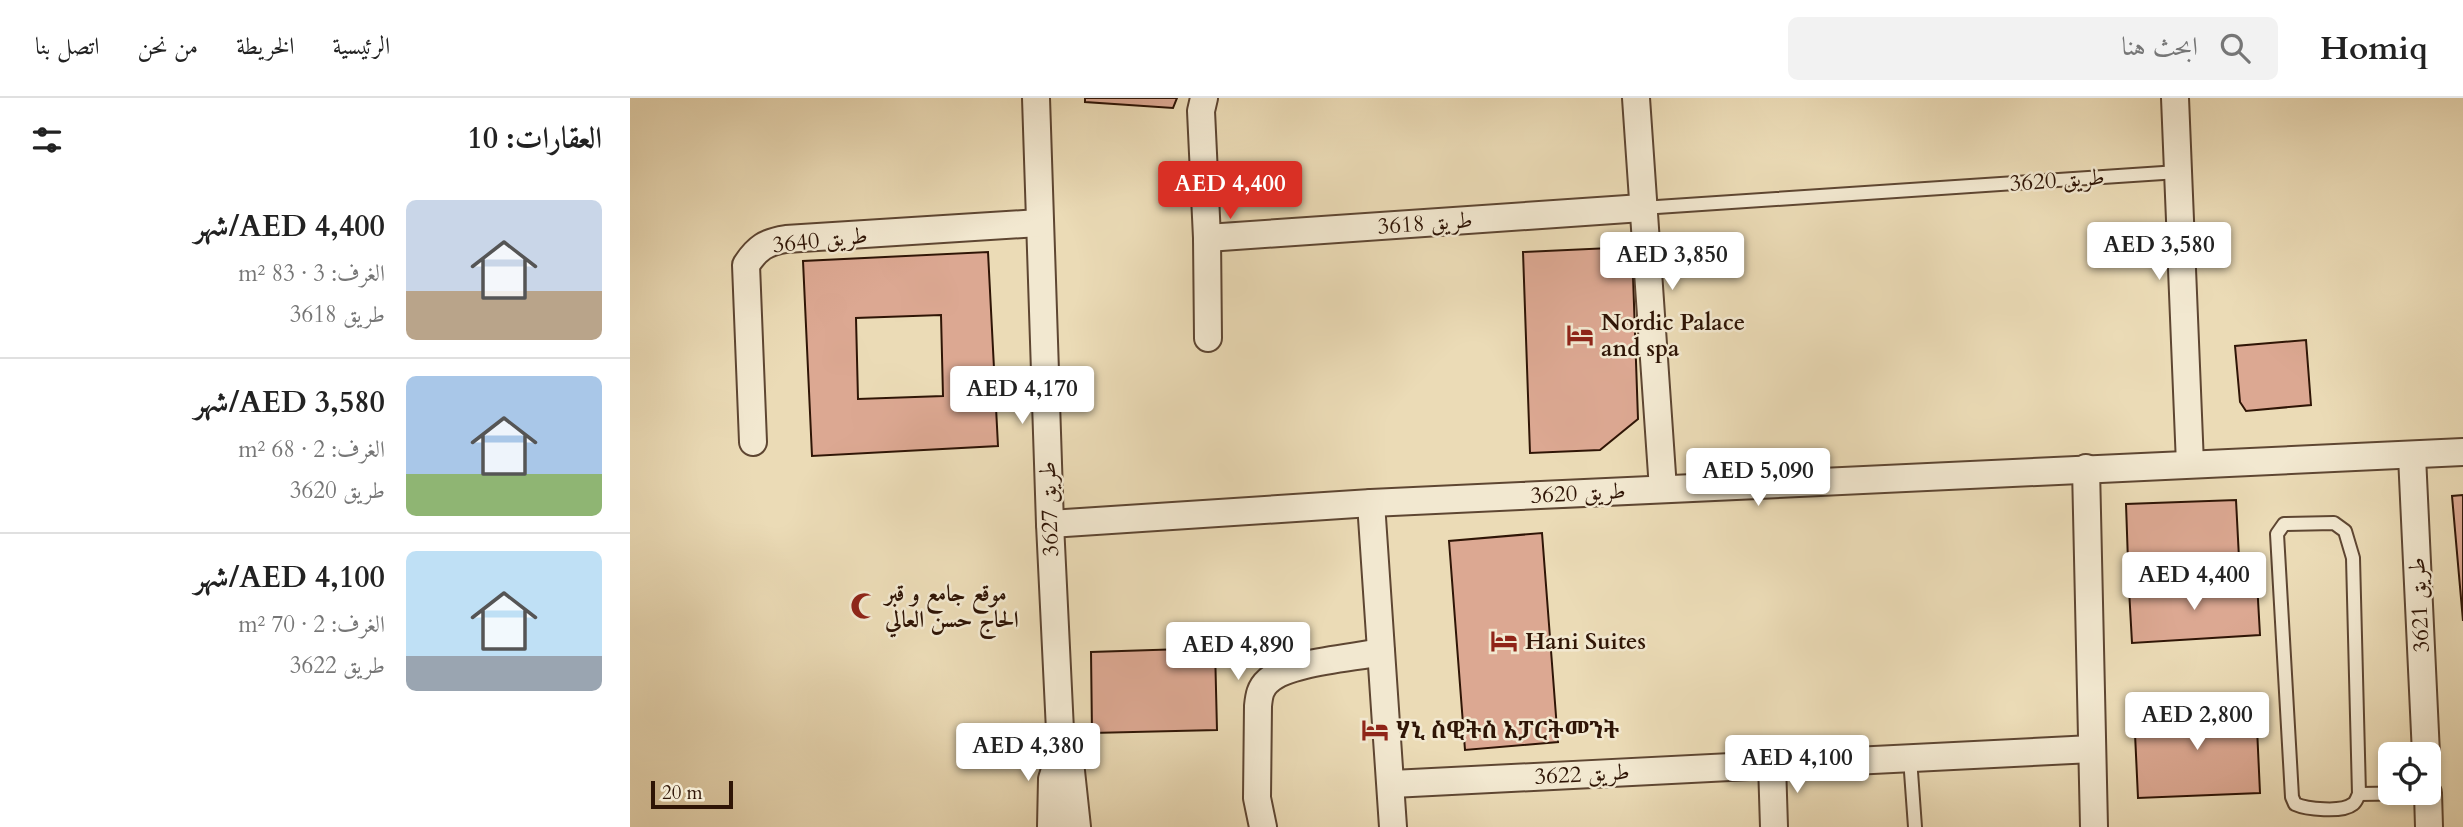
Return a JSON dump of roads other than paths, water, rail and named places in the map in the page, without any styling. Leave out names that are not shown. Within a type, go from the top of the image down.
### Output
[{"type":"street","name":"طريق 3627","points":[[1036,98],[1049,524],[1061,751],[1071,771],[1077,827]]},
{"type":"street","points":[[1204,98],[1201,121],[1208,238],[1208,338]]},
{"type":"street","points":[[1636,98],[1663,489]]},
{"type":"street","points":[[2175,98],[2190,464]]},
{"type":"street","name":"طريق 3618","points":[[1208,238],[1642,208]]},
{"type":"street","name":"طريق 3640","points":[[753,442],[746,265],[755,250],[770,241],[786,239],[1039,223]]},
{"type":"street","name":"طريق 3620","points":[[1049,524],[1371,503],[2463,452]]},
{"type":"street","name":"طريق 3621","points":[[2413,456],[2425,742]]},
{"type":"street","points":[[2086,468],[2094,827]]},
{"type":"street","points":[[1371,503],[1393,827]]},
{"type":"street","points":[[1264,827],[1257,798],[1259,692],[1267,681],[1279,673],[1381,652]]},
{"type":"street","name":"طريق 3622","points":[[1392,784],[2092,749]]},
{"type":"street","name":"طريق 3627","points":[[1051,827],[1053,769],[1061,751]]},
{"type":"street","points":[[1772,764],[1774,827]]},
{"type":"street","points":[[2428,805],[2429,827]]},
{"type":"lane","name":"طريق 3620","points":[[1642,208],[2178,172]]},
{"type":"lane","points":[[2334,523],[2345,531],[2350,545],[2359,794],[2352,804],[2344,808],[2302,807],[2295,804],[2292,797],[2277,534],[2284,524],[2334,523]]},
{"type":"lane","points":[[1910,758],[1915,827]]},
{"type":"lane","points":[[2359,794],[2378,794]]},
{"type":"place","name":"Nordic Palace and spa","points":[[1580,335]]},
{"type":"place","name":"موقع جامع و قبر الحاج حسن العالي","points":[[864,606]]},
{"type":"place","name":"Hani Suites","points":[[1504,641]]},
{"type":"place","name":"ሃኒ ስዊትስ አፓርትመንት","points":[[1375,730]]}]
